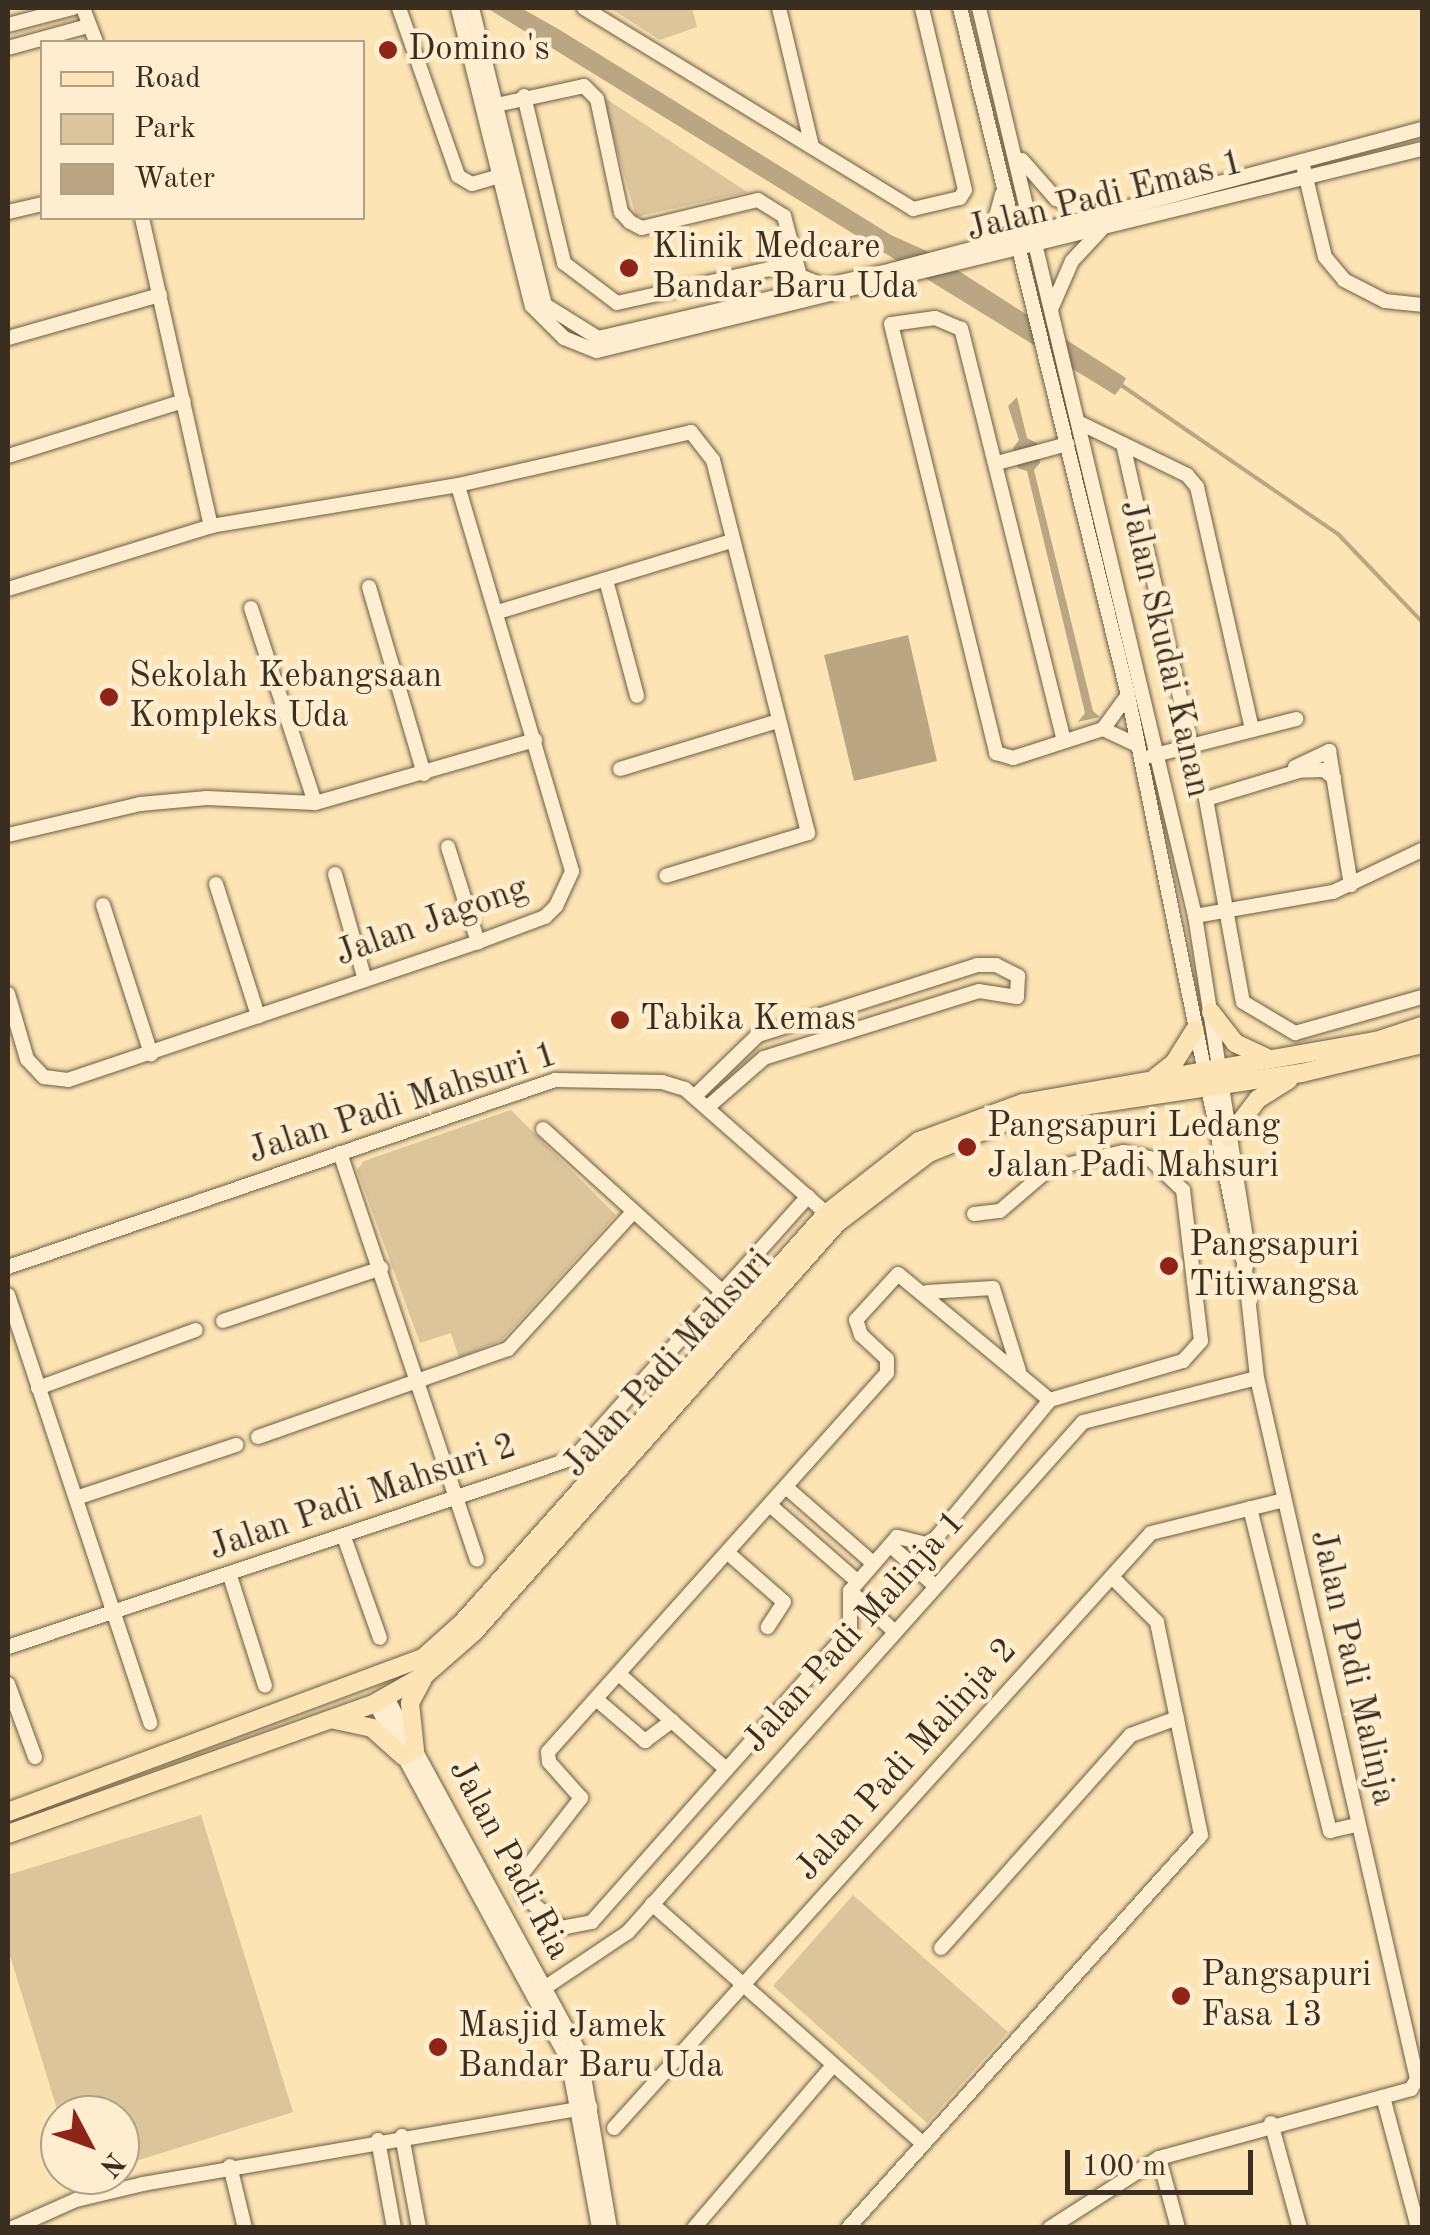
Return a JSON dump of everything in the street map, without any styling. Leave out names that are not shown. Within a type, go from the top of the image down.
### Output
[{"type":"main road","points":[[1211,1012],[1235,1043],[1271,1059]]},
{"type":"main road","name":"Jalan Padi Mahsuri","points":[[8,1834],[329,1720],[426,1674],[474,1632],[832,1218],[902,1170],[961,1137],[1024,1115],[1213,1079],[1271,1059],[1422,1026]]},
{"type":"main road","points":[[1147,1082],[1174,1064],[1195,1030]]},
{"type":"main road","name":"Jalan Padi Mahsuri","points":[[8,1812],[287,1714],[405,1668],[462,1622],[883,1164],[974,1116],[1147,1082],[1302,1073],[1422,1044]]},
{"type":"main road","points":[[1229,1137],[1258,1098],[1302,1073]]},
{"type":"main road","points":[[287,1714],[380,1697],[405,1668]]},
{"type":"main road","points":[[409,1753],[410,1703],[426,1674]]},
{"type":"main road","points":[[329,1720],[366,1725],[409,1753]]},
{"type":"street","points":[[8,25],[73,8]]},
{"type":"street","points":[[83,8],[95,40]]},
{"type":"street","points":[[399,8],[464,183],[507,174]]},
{"type":"street","name":"Jalan Padi Emas 1","points":[[458,8],[545,305],[586,334],[614,339],[828,285],[897,274]]},
{"type":"street","name":"Jalan Padi Emas 1","points":[[472,8],[489,106]]},
{"type":"street","points":[[584,8],[906,207],[960,198],[965,190],[922,8]]},
{"type":"street","points":[[780,8],[812,147]]},
{"type":"street","name":"Jalan Skudai Kanan","points":[[960,8],[1016,250],[1068,444],[1128,695],[1195,1030],[1213,1079]]},
{"type":"street","name":"Jalan Skudai Kanan","points":[[980,8],[1052,318],[1082,424],[1195,916],[1211,1012],[1213,1079]]},
{"type":"street","points":[[8,48],[88,26]]},
{"type":"street","points":[[489,106],[575,83],[591,91],[622,212],[630,222],[642,228],[758,200],[784,216],[798,270]]},
{"type":"street","points":[[524,96],[564,263],[617,304],[798,270],[828,285]]},
{"type":"street","name":"Jalan Padi Emas 1","points":[[507,174],[532,306],[564,338],[596,351],[957,258],[1016,250],[1034,238],[1099,213],[1422,130]]},
{"type":"street","points":[[1014,146],[1043,190],[1099,213]]},
{"type":"street","name":"Jalan Padi Emas 1","points":[[957,258],[972,246],[1013,235],[1034,238],[1101,229],[1422,149]]},
{"type":"street","points":[[1302,160],[1325,257],[1344,280],[1385,301],[1422,305]]},
{"type":"street","points":[[972,246],[990,233],[1003,188]]},
{"type":"street","points":[[8,212],[40,204]]},
{"type":"street","points":[[142,220],[211,526]]},
{"type":"street","points":[[1052,318],[1056,288],[1101,229]]},
{"type":"street","points":[[777,298],[798,270]]},
{"type":"street","points":[[8,338],[160,295]]},
{"type":"street","points":[[1064,741],[961,329],[935,318],[892,324],[996,753],[1013,758],[1104,729],[1128,695]]},
{"type":"street","points":[[8,456],[184,402]]},
{"type":"street","points":[[1082,424],[1186,475],[1197,487],[1252,730]]},
{"type":"street","points":[[8,589],[211,526],[458,485],[670,432],[691,432],[710,451],[775,722],[808,833],[666,876]]},
{"type":"street","points":[[997,463],[1068,444]]},
{"type":"street","points":[[1123,444],[1190,746]]},
{"type":"street","name":"Jalan Jagong","points":[[8,994],[27,1059],[44,1077],[68,1080],[544,917],[570,883],[572,871],[458,485]]},
{"type":"street","points":[[498,612],[729,542]]},
{"type":"street","points":[[606,580],[637,696]]},
{"type":"street","points":[[368,586],[424,774]]},
{"type":"street","points":[[251,608],[315,803]]},
{"type":"street","points":[[1104,729],[1140,752],[1157,754],[1296,718]]},
{"type":"street","points":[[620,769],[775,722]]},
{"type":"street","points":[[8,835],[140,804],[208,798],[315,803],[535,740]]},
{"type":"street","points":[[1351,885],[1329,752],[1205,804],[1243,1002],[1289,1033],[1388,1012],[1422,997]]},
{"type":"street","points":[[1266,779],[1316,770],[1334,778]]},
{"type":"street","points":[[448,847],[478,942]]},
{"type":"street","points":[[1195,916],[1351,885],[1422,850]]},
{"type":"street","points":[[335,874],[365,980]]},
{"type":"street","points":[[216,884],[258,1016]]},
{"type":"street","points":[[102,905],[151,1054]]},
{"type":"street","points":[[695,1096],[758,1035],[977,965],[996,965],[1018,976],[1018,997],[979,990],[764,1058],[708,1107]]},
{"type":"street","points":[[758,1035],[764,1058]]},
{"type":"street","name":"Jalan Padi Malinja","points":[[1213,1079],[1229,1137],[1250,1256],[1245,1269]]},
{"type":"street","name":"Jalan Padi Malinja","points":[[1213,1079],[1245,1269],[1257,1378],[1417,2079],[1410,2089],[1383,2097]]},
{"type":"street","name":"Jalan Padi Mahsuri 1","points":[[8,1267],[554,1080],[662,1082],[695,1096],[832,1218]]},
{"type":"street","points":[[543,1129],[723,1292]]},
{"type":"street","points":[[974,1214],[1000,1211],[1050,1168],[1124,1152],[1158,1164],[1182,1190],[1203,1330],[1196,1350],[1184,1361],[1050,1400],[936,1538],[926,1544],[897,1537],[853,1586],[850,1630],[592,1922],[562,1928],[516,1881],[578,1804],[580,1793],[552,1767],[548,1752],[887,1373],[887,1359],[860,1335],[856,1320],[898,1274],[927,1292],[1050,1400]]},
{"type":"street","points":[[340,1153],[382,1268],[477,1560]]},
{"type":"street","name":"Jalan Padi Mahsuri 2","points":[[8,1647],[230,1576],[581,1454],[808,1196]]},
{"type":"street","points":[[258,1437],[508,1349],[633,1212]]},
{"type":"street","points":[[223,1321],[382,1268]]},
{"type":"street","points":[[927,1292],[993,1288],[1020,1374]]},
{"type":"street","points":[[8,1295],[150,1724]]},
{"type":"street","points":[[38,1388],[196,1330]]},
{"type":"street","name":"Jalan Padi Malinja 1","points":[[539,1992],[622,1938],[1092,1416],[1257,1378]]},
{"type":"street","points":[[76,1498],[236,1445]]},
{"type":"street","points":[[787,1488],[872,1564]]},
{"type":"street","name":"Jalan Padi Malinja 2","points":[[614,2128],[746,1987],[1156,1530],[1284,1500]]},
{"type":"street","points":[[772,1506],[895,1632]]},
{"type":"street","points":[[1250,1508],[1330,1832],[1357,1824]]},
{"type":"street","points":[[344,1537],[380,1638]]},
{"type":"street","points":[[890,1545],[935,1586]]},
{"type":"street","points":[[728,1553],[784,1602],[768,1628]]},
{"type":"street","points":[[230,1576],[265,1686]]},
{"type":"street","points":[[848,2228],[1201,1836],[1157,1622],[1112,1578]]},
{"type":"street","points":[[620,1674],[725,1768]]},
{"type":"street","points":[[8,1684],[35,1757]]},
{"type":"street","name":"Jalan Padi Ria","points":[[380,1697],[539,1992],[580,2053],[599,2228]]},
{"type":"street","points":[[596,1698],[645,1741],[672,1721]]},
{"type":"street","points":[[941,1948],[1131,1735],[1176,1718]]},
{"type":"street","points":[[652,1904],[923,2144]]},
{"type":"street","points":[[694,2228],[833,2065]]},
{"type":"street","points":[[1050,2228],[1159,2158],[1271,2124],[1383,2097],[1418,2228]]},
{"type":"street","points":[[13,2228],[76,2200],[230,2166],[584,2107]]},
{"type":"street","name":"Jalan Padi Ria","points":[[584,2107],[610,2228]]},
{"type":"street","points":[[1271,2124],[1300,2228]]},
{"type":"street","points":[[402,2136],[419,2228]]},
{"type":"street","points":[[378,2140],[394,2228]]},
{"type":"street","points":[[1159,2158],[1178,2228]]},
{"type":"street","points":[[230,2166],[245,2228]]},
{"type":"street","points":[[384,2171],[408,2167]]},
{"type":"green space","points":[[610,8],[692,8],[697,27],[660,40]]},
{"type":"green space","points":[[602,96],[747,192],[636,217]]},
{"type":"green space","points":[[511,1110],[616,1215],[502,1340],[459,1358],[451,1333],[420,1343],[357,1170],[364,1161]]},
{"type":"green space","points":[[201,1815],[293,2112],[140,2160],[140,2095],[53,2095],[8,1949],[8,1875]]},
{"type":"green space","points":[[853,1895],[1008,2032],[927,2123],[773,1986]]},
{"type":"water","points":[[487,8],[521,8],[560,30],[891,235],[929,252],[1126,378],[1122,386],[1115,395]]},
{"type":"water","points":[[1017,397],[1027,438],[1037,443],[1040,463],[1034,470],[1093,711],[1100,717],[1078,722],[1085,713],[1027,471],[1018,468],[1013,448],[1019,440],[1008,406]]},
{"type":"water","points":[[908,635],[937,761],[854,781],[824,655]]},
{"type":"waterway","points":[[1121,385],[1338,534],[1422,622]]},
{"type":"place","name":"Domino's","points":[[388,50]]},
{"type":"place","name":"Klinik Medcare Bandar Baru Uda","points":[[629,268]]},
{"type":"place","name":"Sekolah Kebangsaan Kompleks Uda","points":[[109,697]]},
{"type":"place","name":"Tabika Kemas","points":[[620,1020]]},
{"type":"place","name":"Pangsapuri Ledang Jalan Padi Mahsuri","points":[[967,1147]]},
{"type":"place","name":"Pangsapuri Titiwangsa","points":[[1169,1266]]},
{"type":"place","name":"Pangsapuri Fasa 13","points":[[1181,1996]]},
{"type":"place","name":"Masjid Jamek Bandar Baru Uda","points":[[438,2047]]}]
